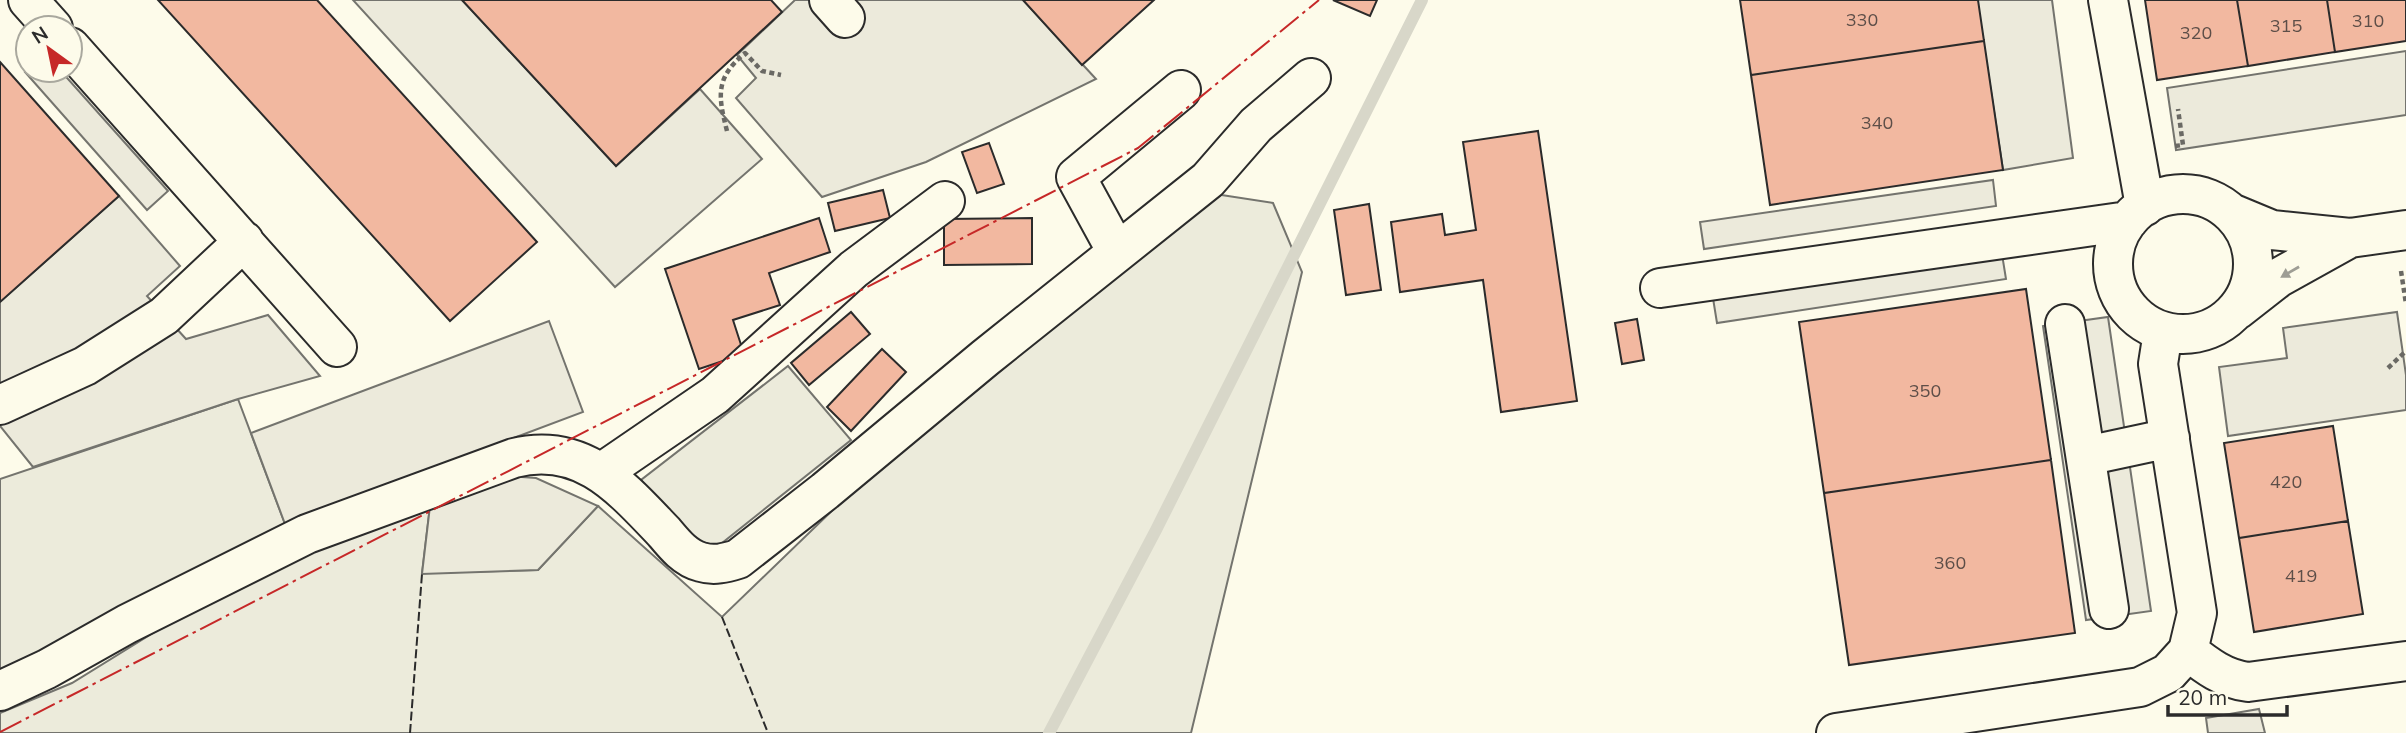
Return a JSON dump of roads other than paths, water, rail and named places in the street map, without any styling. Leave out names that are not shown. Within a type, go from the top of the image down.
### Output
[{"type":"street","points":[[28,0],[40,14]]},
{"type":"street","points":[[2108,0],[2136,213],[2116,241],[2113,264],[2116,286],[2126,306],[2143,322],[2163,332],[2182,335],[2201,332],[2218,325],[2278,278],[2350,238]]},
{"type":"street","points":[[84,63],[337,346]]},
{"type":"street","points":[[0,691],[307,534],[529,454],[558,454],[601,473],[628,494],[684,554],[699,562],[720,565],[738,559],[1208,180],[1256,125],[1311,78]]},
{"type":"street","points":[[1118,252],[1076,177],[1181,90]]},
{"type":"street","points":[[1660,288],[2136,213],[2166,197],[2189,194],[2211,200],[2231,213],[2272,230],[2350,238],[2406,230]]},
{"type":"street","points":[[601,473],[715,395],[853,269],[945,201]]},
{"type":"street","points":[[2231,213],[2244,230],[2252,252],[2252,274],[2246,295],[2233,314]]},
{"type":"street","points":[[0,405],[85,366],[164,316],[244,241]]},
{"type":"street","points":[[2065,324],[2109,609]]},
{"type":"street","points":[[1836,733],[2140,687],[2168,673],[2188,651],[2197,612],[2158,364],[2163,332]]},
{"type":"street","points":[[2086,456],[2170,439]]},
{"type":"street","points":[[2188,651],[2221,674],[2248,682],[2406,661]]},
{"type":"waterway","points":[[1049,733],[1156,530],[1422,0]]}]
